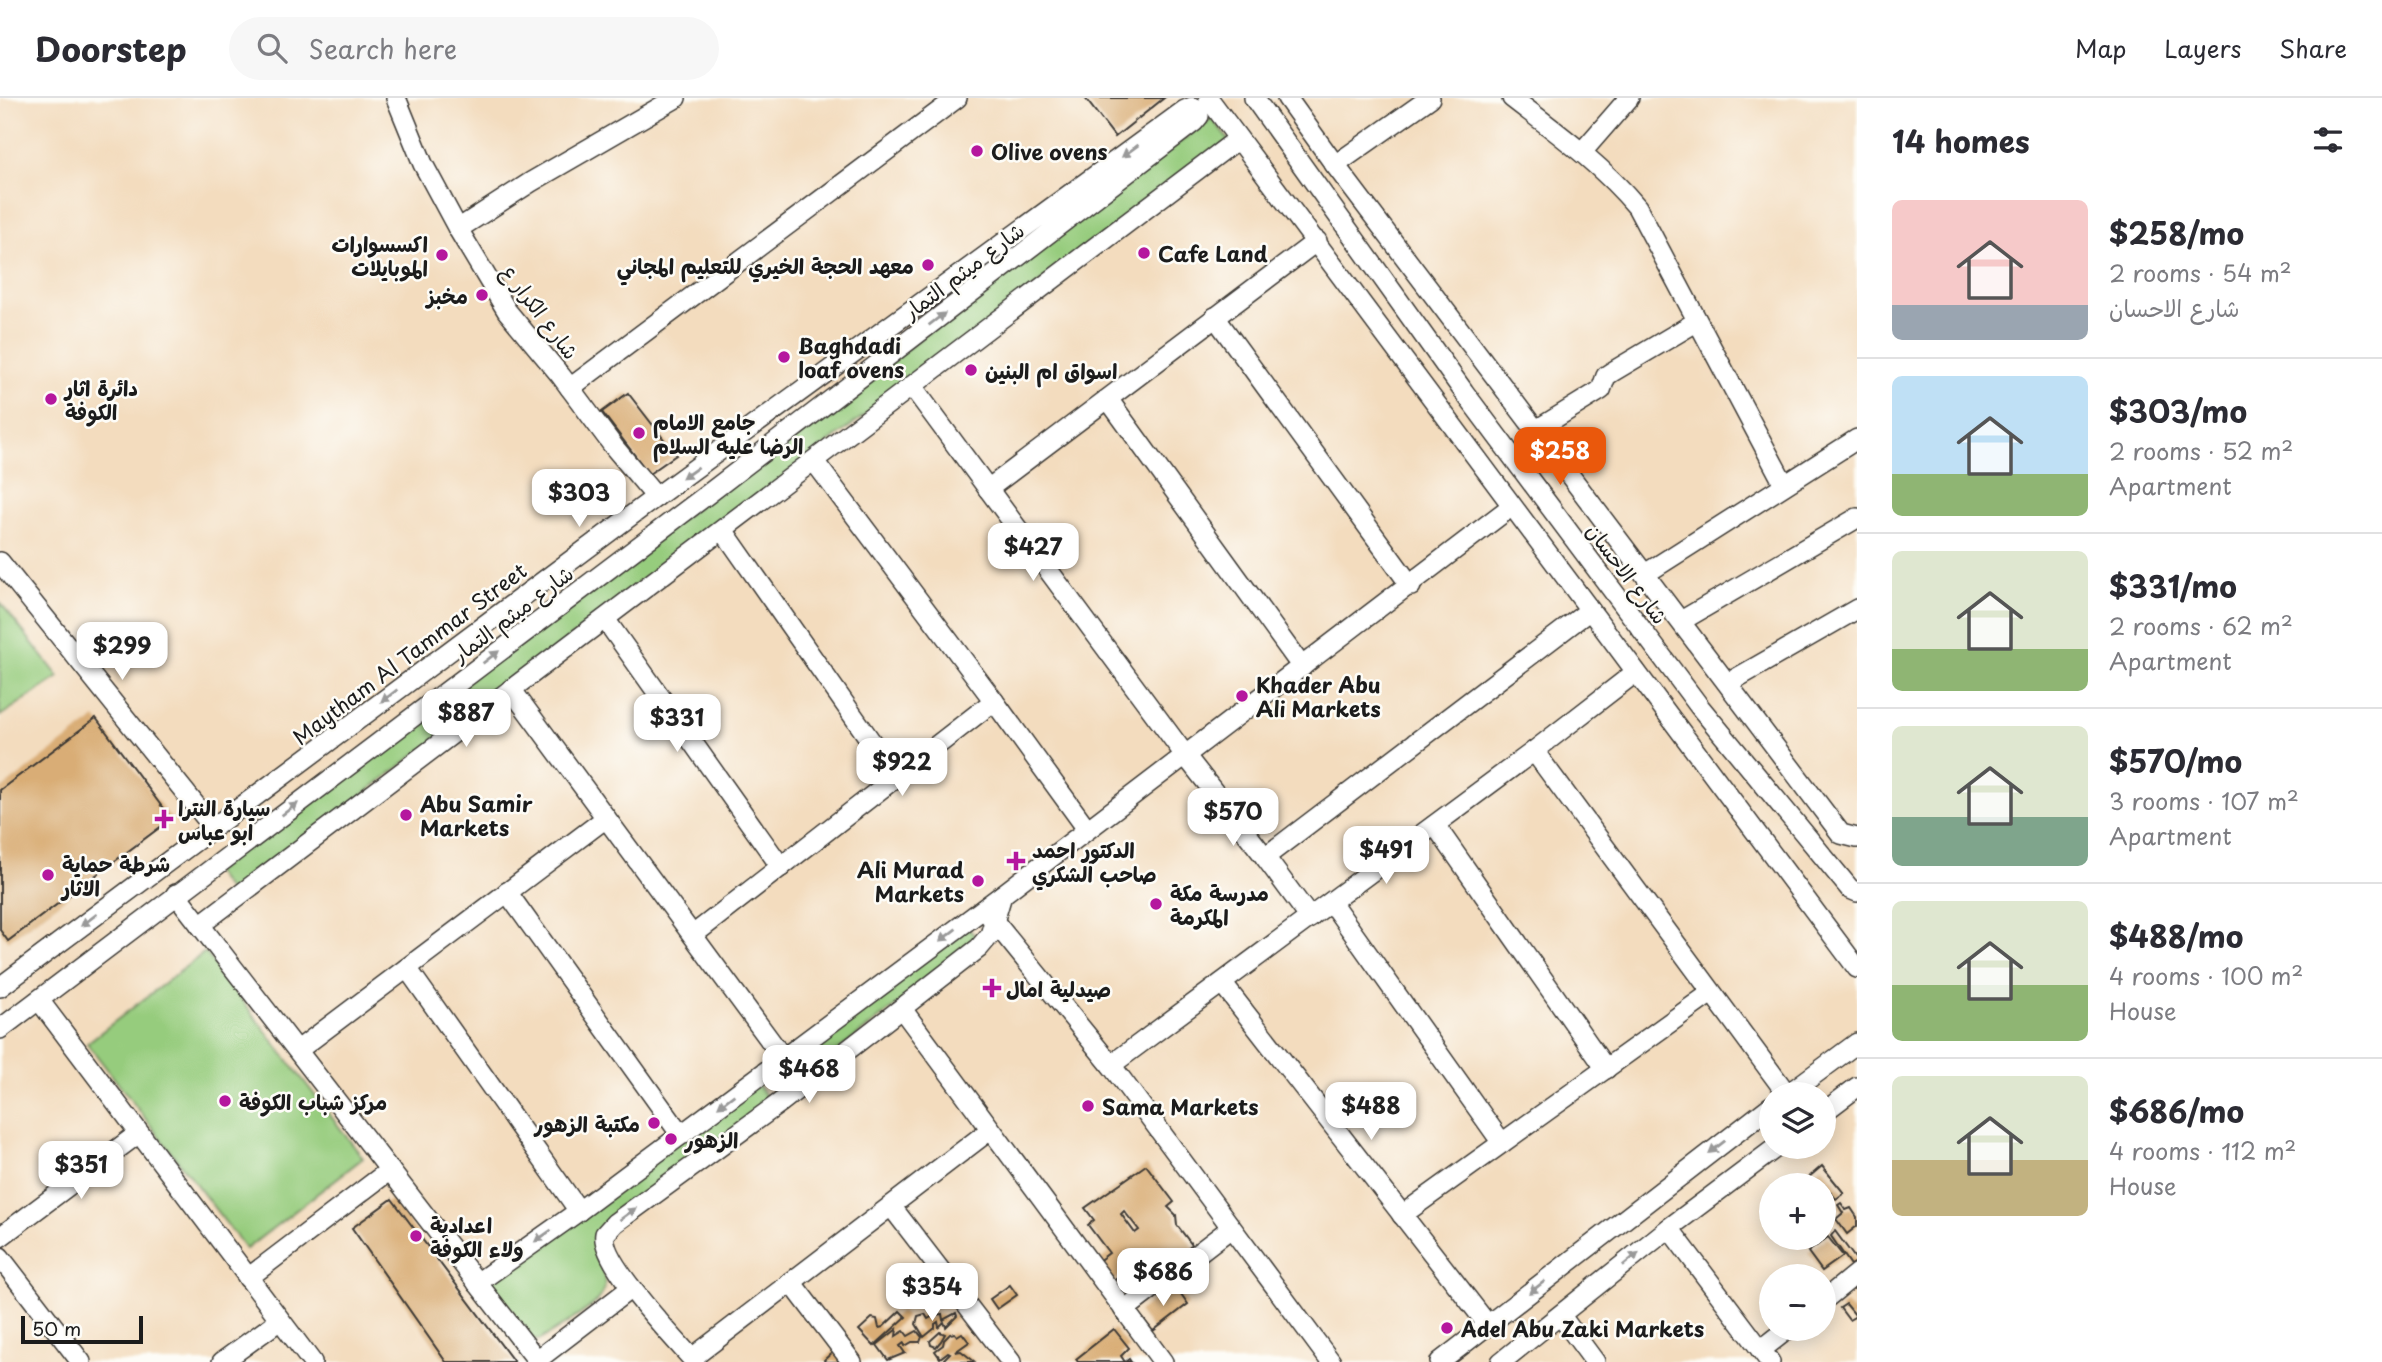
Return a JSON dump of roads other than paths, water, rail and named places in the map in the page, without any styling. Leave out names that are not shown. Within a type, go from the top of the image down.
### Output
[{"type":"street","name":"شارع الكرار ع","points":[[396,98],[423,164],[507,311],[656,497]]},
{"type":"street","points":[[458,229],[531,182],[676,98]]},
{"type":"street","points":[[570,388],[957,98]]},
{"type":"street","name":"شارع الاحسان","points":[[1254,98],[1464,392],[1699,706],[1850,889],[1857,892]]},
{"type":"street","points":[[1287,98],[1841,834],[1857,838]]},
{"type":"street","points":[[1335,165],[1430,98]]},
{"type":"street","points":[[1512,98],[1582,152],[1613,180],[1637,207],[1784,484]]},
{"type":"street","points":[[1582,152],[1629,98]]},
{"type":"street","points":[[1206,102],[1317,241],[1857,968]]},
{"type":"street","name":"شارع ميثم التمار","points":[[656,497],[1185,110],[1206,102]]},
{"type":"street","name":"شارع ميثم التمار","points":[[0,1029],[708,495],[1183,131],[1199,116],[1206,102]]},
{"type":"street","points":[[200,925],[1238,139]]},
{"type":"street","points":[[988,489],[1317,241]]},
{"type":"street","points":[[1215,317],[1411,586]]},
{"type":"street","points":[[1536,430],[1601,390],[1606,376],[1696,322]]},
{"type":"street","points":[[912,386],[1185,755],[1310,918]]},
{"type":"street","points":[[1108,399],[1303,667]]},
{"type":"street","points":[[1645,574],[1857,439]]},
{"type":"street","points":[[814,461],[1087,829]]},
{"type":"street","name":"Maytham Al Tammar Street","points":[[0,987],[656,497]]},
{"type":"street","points":[[477,1283],[579,1211],[783,1058],[990,916],[1002,895],[1411,586],[1512,506]]},
{"type":"street","points":[[1681,621],[1857,518]]},
{"type":"street","points":[[723,530],[896,777]]},
{"type":"street","points":[[0,562],[213,827]]},
{"type":"street","points":[[1728,683],[1857,609]]},
{"type":"street","points":[[1265,857],[1590,610]]},
{"type":"street","points":[[605,619],[781,867]]},
{"type":"street","points":[[1111,1065],[1534,751],[1636,672]]},
{"type":"street","points":[[511,690],[783,1058]]},
{"type":"street","points":[[693,934],[994,702]]},
{"type":"street","points":[[1534,751],[1778,1082]]},
{"type":"street","points":[[298,1051],[606,818]]},
{"type":"street","points":[[1435,825],[1606,1069]]},
{"type":"street","points":[[507,892],[681,1135]]},
{"type":"street","points":[[176,894],[536,1361],[631,1288]]},
{"type":"street","points":[[1331,902],[1502,1143]]},
{"type":"street","points":[[990,916],[990,935],[979,948],[780,1102],[615,1223],[604,1234],[606,1249],[631,1288],[693,1360],[990,1130]]},
{"type":"street","points":[[990,916],[1111,1065],[1331,1362]]},
{"type":"street","points":[[407,968],[579,1211]]},
{"type":"street","points":[[1222,983],[1488,1325]]},
{"type":"street","points":[[1402,1215],[1711,993]]},
{"type":"street","points":[[39,1000],[312,1362]]},
{"type":"street","points":[[902,1009],[1163,1362]]},
{"type":"street","points":[[1803,1082],[1857,1043]]},
{"type":"street","points":[[761,1074],[780,1102]]},
{"type":"street","points":[[1836,1103],[1857,1087]]},
{"type":"street","points":[[1440,1362],[1759,1115]]},
{"type":"street","points":[[0,1237],[139,1133]]},
{"type":"street","points":[[1501,1362],[1669,1228],[1761,1159]]},
{"type":"street","points":[[248,1278],[390,1170]]},
{"type":"street","points":[[891,1206],[1011,1362]]},
{"type":"street","points":[[1124,1310],[1231,1228]]},
{"type":"street","points":[[1669,1228],[1766,1356],[1778,1341]]},
{"type":"street","points":[[0,1257],[81,1362]]},
{"type":"street","points":[[1836,1290],[1857,1273]]},
{"type":"street","points":[[791,1282],[852,1362]]},
{"type":"street","points":[[1561,1316],[1595,1362]]},
{"type":"street","points":[[222,1362],[280,1320]]},
{"type":"place","name":"Olive ovens","points":[[977,151]]},
{"type":"place","name":"Cafe Land","points":[[1144,253]]},
{"type":"place","name":"اكسسوارات الموبايلات","points":[[442,255]]},
{"type":"place","name":"معهد الحجة الخيري للتعليم المجاني","points":[[928,265]]},
{"type":"place","name":"مخبز","points":[[482,295]]},
{"type":"place","name":"Baghdadi loaf ovens","points":[[784,357]]},
{"type":"place","name":"اسواق ام البنين","points":[[971,370]]},
{"type":"place","name":"دائرة اثار الكوفة","points":[[51,399]]},
{"type":"place","name":"جامع الامام الرضا عليه السلام","points":[[639,433]]},
{"type":"place","name":"Khader Abu Ali Markets","points":[[1242,696]]},
{"type":"place","name":"Abu Samir Markets","points":[[406,815]]},
{"type":"place","name":"سيارة النترا ابو عباس","points":[[164,819]]},
{"type":"place","name":"الدكتور احمد صاحب الشكري","points":[[1016,861]]},
{"type":"place","name":"شرطة حماية الاثار","points":[[48,875]]},
{"type":"place","name":"Ali Murad Markets","points":[[978,881]]},
{"type":"place","name":"مدرسة مكة المكرمة","points":[[1156,904]]},
{"type":"place","name":"صيدلية امال","points":[[992,988]]},
{"type":"place","name":"مركز شباب الكوفة","points":[[225,1101]]},
{"type":"place","name":"Sama Markets","points":[[1088,1106]]},
{"type":"place","name":"مكتبة الزهور","points":[[654,1123]]},
{"type":"place","name":"الزهور","points":[[671,1139]]},
{"type":"place","name":"اعدادية ولاء الكوفة","points":[[416,1236]]},
{"type":"place","name":"Adel Abu Zaki Markets","points":[[1447,1328]]}]
